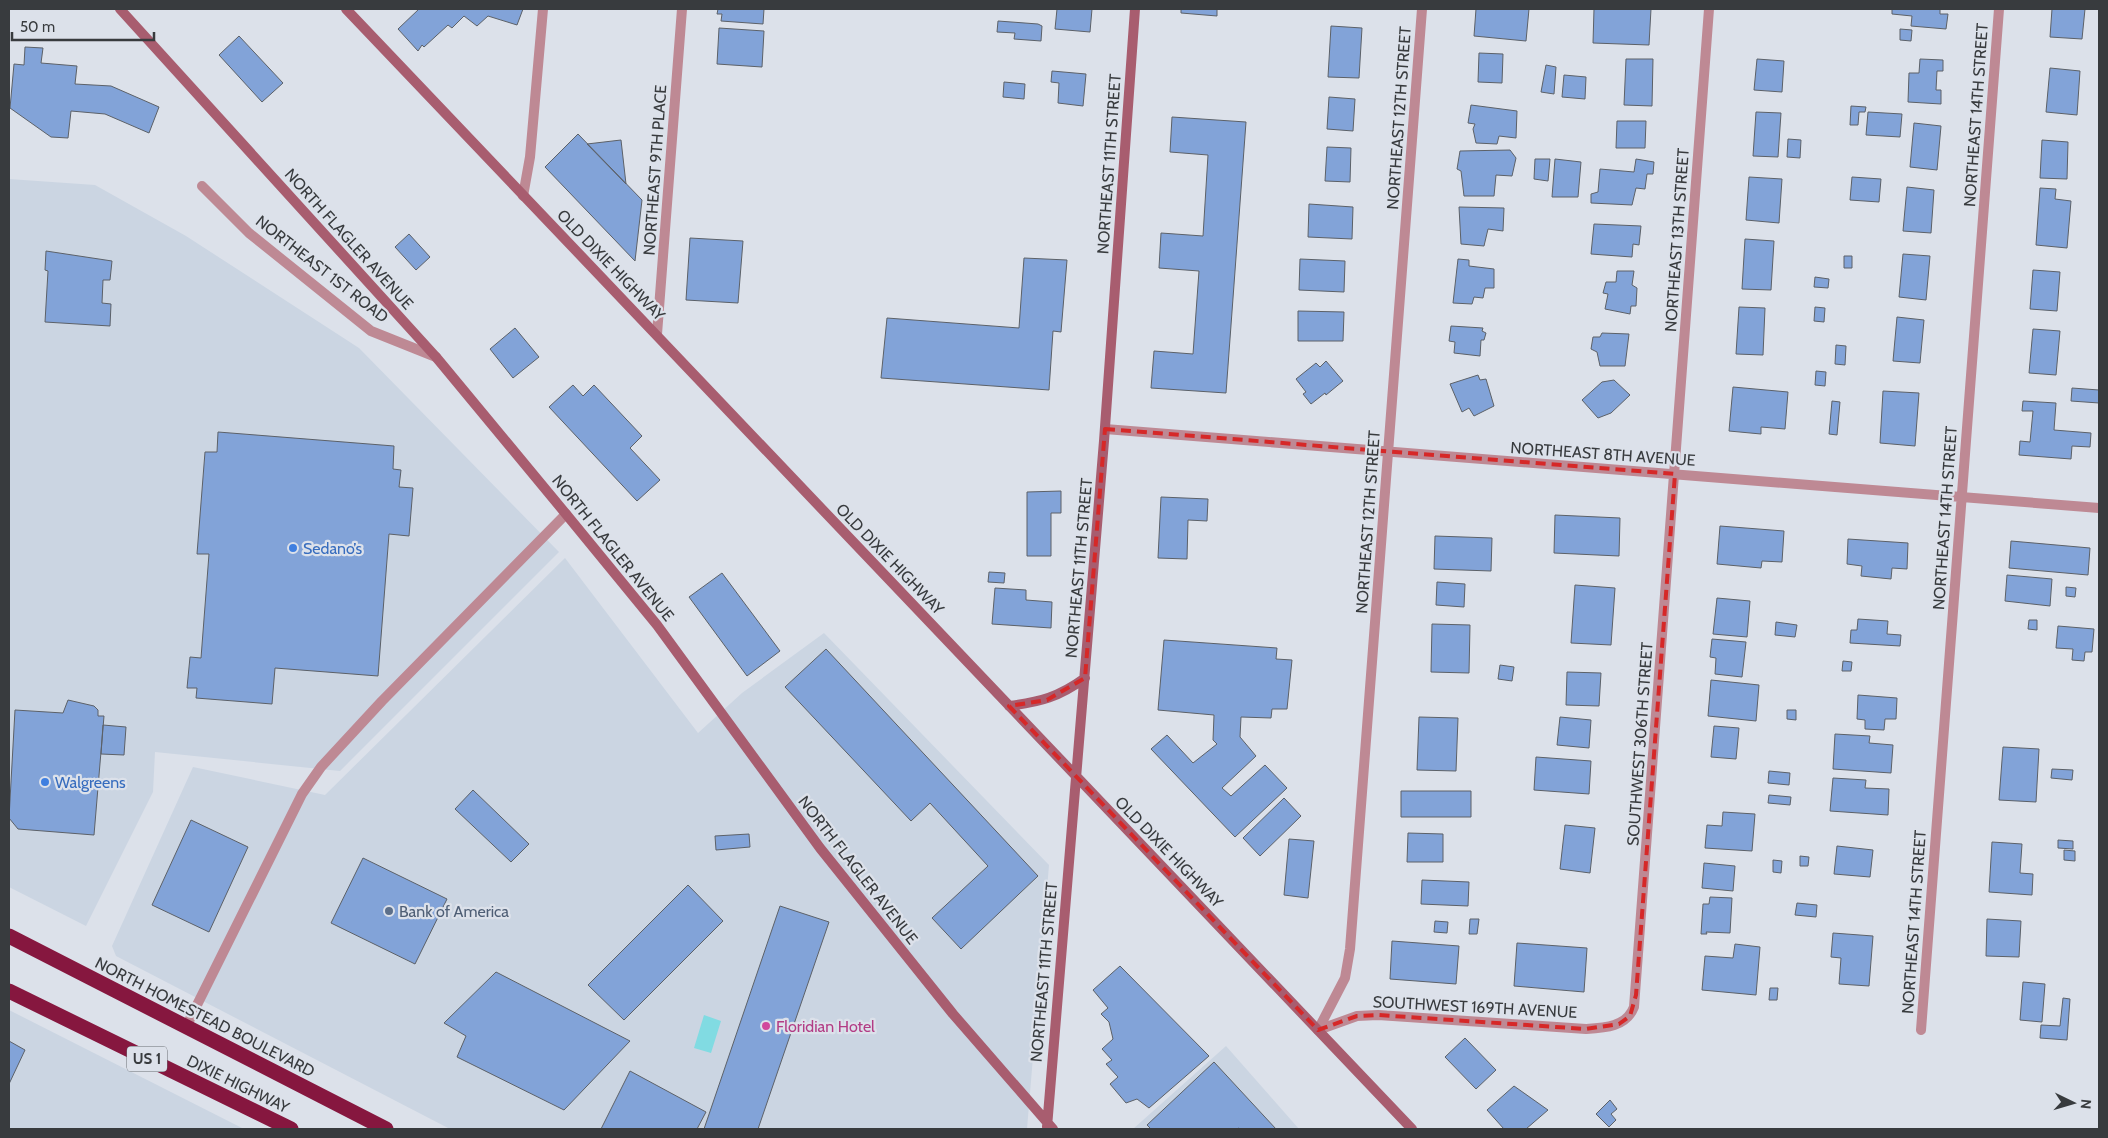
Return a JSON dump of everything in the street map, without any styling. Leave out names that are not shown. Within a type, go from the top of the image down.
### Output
[{"type":"highway","name":"NORTH HOMESTEAD BOULEVARD","points":[[9,936],[386,1129]]},
{"type":"highway","name":"DIXIE HIGHWAY","points":[[9,991],[291,1129]]},
{"type":"street","name":"NORTH FLAGLER AVENUE","points":[[120,9],[436,357],[657,626],[826,855],[952,1014],[1049,1127]]},
{"type":"street","name":"OLD DIXIE HIGHWAY","points":[[346,9],[1412,1129]]},
{"type":"street","points":[[523,196],[530,158],[543,9]]},
{"type":"street","name":"NORTHEAST 9TH PLACE","points":[[657,334],[682,9]]},
{"type":"street","name":"NORTHEAST 11TH STREET","points":[[1049,1127],[1105,429],[1135,9]]},
{"type":"street","name":"NORTHEAST 12TH STREET","points":[[1318,1030],[1345,978],[1350,949],[1422,9]]},
{"type":"street","name":"NORTHEAST 13TH STREET","points":[[1675,474],[1709,9]]},
{"type":"street","name":"NORTHEAST 14TH STREET","points":[[1921,1030],[1999,9]]},
{"type":"street","name":"NORTHEAST 1ST ROAD","points":[[202,186],[248,233],[372,331],[436,357]]},
{"type":"street","name":"NORTHEAST 8TH AVENUE","points":[[1105,429],[2099,508]]},
{"type":"street","name":"SOUTHWEST 306TH STREET","points":[[1630,1016],[1636,996],[1675,474]]},
{"type":"street","points":[[186,1027],[302,794],[321,767],[382,701],[566,514]]},
{"type":"street","points":[[1009,706],[1047,700],[1085,678]]},
{"type":"street","name":"SOUTHWEST 169TH AVENUE","points":[[1318,1030],[1358,1016],[1378,1015],[1586,1029],[1603,1028],[1619,1024],[1630,1016]]},
{"type":"highlighted area","points":[[1105,429],[1675,474],[1636,995],[1630,1016],[1619,1024],[1586,1029],[1378,1015],[1357,1016],[1318,1030],[1009,706],[1047,700],[1085,678]]},
{"type":"shaded area","points":[[9,179],[95,185],[186,236],[359,348],[559,552],[340,771],[155,752],[153,792],[86,926],[9,887]]},
{"type":"shaded area","points":[[565,558],[698,733],[742,693],[824,633],[1049,865],[1027,1129],[450,1129],[116,956],[112,946],[193,767],[325,795]]},
{"type":"shaded area","points":[[9,1010],[244,1129],[9,1129]]},
{"type":"shaded area","points":[[1226,1046],[1299,1129],[1133,1129]]},
{"type":"water","points":[[704,1015],[721,1021],[711,1053],[694,1048]]},
{"type":"building","points":[[419,9],[523,9],[517,25],[488,16],[477,26],[464,16],[452,28],[448,25],[424,47],[422,45],[418,51],[398,29]]},
{"type":"building","points":[[718,9],[764,9],[763,24],[721,21],[722,14],[717,14]]},
{"type":"building","points":[[1057,9],[1092,9],[1090,32],[1055,29]]},
{"type":"building","points":[[1181,9],[1217,9],[1217,16],[1181,13]]},
{"type":"building","points":[[1476,9],[1529,9],[1526,41],[1474,36]]},
{"type":"building","points":[[1594,9],[1651,9],[1649,45],[1593,43]]},
{"type":"building","points":[[1892,9],[1940,9],[1940,14],[1948,14],[1946,29],[1911,26],[1912,16],[1892,14]]},
{"type":"building","points":[[2052,9],[2085,9],[2082,39],[2050,37]]},
{"type":"building","points":[[998,21],[1038,24],[1042,26],[1041,41],[1014,39],[1015,33],[997,32]]},
{"type":"building","points":[[1331,26],[1362,28],[1359,78],[1328,77]]},
{"type":"building","points":[[719,28],[764,31],[762,67],[717,64]]},
{"type":"building","points":[[1900,29],[1912,30],[1911,41],[1900,40]]},
{"type":"building","points":[[239,36],[283,83],[262,102],[219,55]]},
{"type":"building","points":[[25,47],[43,48],[41,63],[77,66],[75,84],[111,86],[159,107],[149,133],[105,114],[71,111],[68,138],[51,137],[10,108],[14,64],[24,65]]},
{"type":"building","points":[[1479,53],[1503,54],[1502,83],[1478,82]]},
{"type":"building","points":[[1626,59],[1653,59],[1652,106],[1624,105]]},
{"type":"building","points":[[1757,59],[1784,61],[1782,92],[1754,90]]},
{"type":"building","points":[[1920,59],[1943,60],[1943,71],[1937,71],[1936,90],[1941,90],[1941,104],[1908,102],[1909,73],[1919,73]]},
{"type":"building","points":[[1546,65],[1556,67],[1554,94],[1541,92]]},
{"type":"building","points":[[2050,68],[2080,71],[2077,115],[2046,112]]},
{"type":"building","points":[[1052,71],[1086,74],[1083,106],[1058,103],[1059,83],[1051,82]]},
{"type":"building","points":[[1564,75],[1586,77],[1585,99],[1562,97]]},
{"type":"building","points":[[1004,82],[1025,84],[1024,99],[1003,97]]},
{"type":"building","points":[[1329,97],[1355,99],[1353,131],[1327,129]]},
{"type":"building","points":[[1471,105],[1517,111],[1516,138],[1499,136],[1497,144],[1476,143],[1473,129],[1475,124],[1468,123]]},
{"type":"building","points":[[1851,106],[1866,107],[1865,112],[1859,112],[1858,125],[1850,125]]},
{"type":"building","points":[[1756,112],[1781,113],[1778,157],[1753,156]]},
{"type":"building","points":[[1868,112],[1902,114],[1900,137],[1866,135]]},
{"type":"building","points":[[1172,117],[1246,122],[1226,393],[1151,388],[1154,351],[1193,354],[1199,271],[1159,268],[1161,233],[1203,236],[1208,155],[1170,152]]},
{"type":"building","points":[[1617,121],[1646,121],[1645,148],[1616,148]]},
{"type":"building","points":[[1914,123],[1941,126],[1937,170],[1910,167]]},
{"type":"building","points":[[578,134],[642,200],[635,261],[545,167]]},
{"type":"building","points":[[1788,139],[1801,140],[1800,158],[1787,157]]},
{"type":"building","points":[[621,140],[626,184],[587,144]]},
{"type":"building","points":[[2042,140],[2068,142],[2067,179],[2040,178]]},
{"type":"building","points":[[1327,147],[1351,148],[1350,182],[1325,181]]},
{"type":"building","points":[[1510,150],[1516,158],[1512,176],[1496,175],[1494,196],[1464,196],[1461,171],[1457,169],[1460,151]]},
{"type":"building","points":[[1535,159],[1550,159],[1548,181],[1534,179]]},
{"type":"building","points":[[1555,159],[1581,162],[1578,197],[1552,197]]},
{"type":"building","points":[[1636,159],[1654,162],[1653,174],[1647,174],[1645,189],[1636,188],[1632,205],[1591,203],[1591,194],[1598,192],[1600,169],[1634,172]]},
{"type":"building","points":[[1749,177],[1782,179],[1779,223],[1746,220]]},
{"type":"building","points":[[1852,177],[1881,179],[1879,202],[1850,200]]},
{"type":"building","points":[[1907,187],[1934,190],[1931,233],[1903,231]]},
{"type":"building","points":[[2040,188],[2056,189],[2055,199],[2071,201],[2067,248],[2036,245]]},
{"type":"building","points":[[1309,204],[1353,207],[1352,239],[1308,237]]},
{"type":"building","points":[[1459,207],[1504,208],[1503,231],[1488,229],[1484,246],[1461,244]]},
{"type":"building","points":[[1594,224],[1641,226],[1639,245],[1633,244],[1632,257],[1591,254]]},
{"type":"building","points":[[409,234],[430,257],[416,270],[395,247]]},
{"type":"building","points":[[690,238],[743,241],[738,303],[686,300]]},
{"type":"building","points":[[1745,239],[1774,241],[1771,290],[1742,289]]},
{"type":"building","points":[[46,251],[112,261],[110,280],[103,280],[102,303],[111,304],[110,326],[45,322],[48,271],[45,270]]},
{"type":"building","points":[[1903,254],[1930,256],[1926,300],[1899,297]]},
{"type":"building","points":[[1844,256],[1852,256],[1852,268],[1844,268]]},
{"type":"building","points":[[1024,258],[1067,260],[1061,332],[1053,331],[1049,390],[881,378],[887,318],[1019,328]]},
{"type":"building","points":[[1300,259],[1345,261],[1344,292],[1299,290]]},
{"type":"building","points":[[1458,259],[1469,260],[1469,266],[1494,269],[1494,288],[1485,288],[1483,298],[1474,297],[1472,304],[1453,303]]},
{"type":"building","points":[[2033,270],[2060,272],[2057,311],[2030,309]]},
{"type":"building","points":[[1617,271],[1634,271],[1632,285],[1637,288],[1636,306],[1631,306],[1630,314],[1605,309],[1608,294],[1603,293],[1606,282],[1616,282]]},
{"type":"building","points":[[1815,277],[1829,279],[1828,288],[1814,287]]},
{"type":"building","points":[[1739,307],[1765,308],[1763,355],[1736,354]]},
{"type":"building","points":[[1815,307],[1825,308],[1824,322],[1814,321]]},
{"type":"building","points":[[1298,311],[1344,312],[1343,341],[1298,341]]},
{"type":"building","points":[[1897,317],[1924,320],[1920,363],[1893,361]]},
{"type":"building","points":[[1451,326],[1483,328],[1482,331],[1486,333],[1484,340],[1481,340],[1480,356],[1454,353],[1455,342],[1449,341]]},
{"type":"building","points":[[515,328],[539,357],[513,378],[490,349]]},
{"type":"building","points":[[2033,329],[2060,331],[2056,375],[2029,373]]},
{"type":"building","points":[[1602,333],[1629,334],[1625,366],[1600,366],[1597,352],[1591,349],[1593,337],[1600,337]]},
{"type":"building","points":[[1836,345],[1846,346],[1845,365],[1835,364]]},
{"type":"building","points":[[1326,361],[1343,381],[1311,404],[1303,394],[1306,392],[1296,379],[1316,363],[1320,367]]},
{"type":"building","points":[[1816,371],[1826,372],[1825,386],[1815,385]]},
{"type":"building","points":[[1478,375],[1480,380],[1486,379],[1494,406],[1474,416],[1469,408],[1462,412],[1450,384]]},
{"type":"building","points":[[1614,380],[1630,395],[1611,413],[1598,418],[1582,400],[1602,382]]},
{"type":"building","points":[[573,385],[583,396],[594,385],[642,436],[630,448],[660,480],[637,501],[549,407]]},
{"type":"building","points":[[1733,387],[1788,392],[1785,429],[1761,427],[1761,434],[1729,431]]},
{"type":"building","points":[[2072,388],[2099,390],[2099,403],[2071,401]]},
{"type":"building","points":[[1883,391],[1919,393],[1915,446],[1880,443]]},
{"type":"building","points":[[1832,401],[1840,402],[1837,435],[1829,434]]},
{"type":"building","points":[[2023,401],[2056,403],[2054,430],[2091,433],[2090,447],[2072,446],[2071,459],[2019,455],[2020,441],[2030,442],[2033,411],[2022,411]]},
{"type":"building","points":[[218,432],[394,446],[393,469],[401,470],[399,487],[413,488],[409,536],[389,534],[378,676],[275,668],[272,704],[196,698],[197,688],[187,688],[190,657],[201,658],[209,554],[197,554],[205,452],[217,452]]},
{"type":"building","points":[[1061,491],[1061,513],[1051,513],[1051,556],[1027,556],[1027,492]]},
{"type":"building","points":[[1161,497],[1208,499],[1207,521],[1188,520],[1187,559],[1158,558]]},
{"type":"building","points":[[1555,515],[1620,518],[1619,556],[1554,553]]},
{"type":"building","points":[[1720,526],[1784,531],[1782,562],[1762,561],[1761,568],[1717,564]]},
{"type":"building","points":[[1435,536],[1492,538],[1491,571],[1434,569]]},
{"type":"building","points":[[1848,539],[1908,543],[1907,569],[1892,568],[1891,579],[1861,576],[1862,566],[1847,564]]},
{"type":"building","points":[[2011,541],[2090,548],[2088,575],[2009,568]]},
{"type":"building","points":[[989,572],[1005,573],[1004,583],[988,582]]},
{"type":"building","points":[[722,573],[780,651],[747,676],[689,597]]},
{"type":"building","points":[[2007,575],[2052,579],[2050,606],[2005,601]]},
{"type":"building","points":[[1437,582],[1465,584],[1464,607],[1436,605]]},
{"type":"building","points":[[1575,585],[1615,588],[1611,645],[1571,643]]},
{"type":"building","points":[[2066,587],[2076,588],[2075,597],[2066,596]]},
{"type":"building","points":[[995,588],[1026,590],[1026,600],[1052,602],[1051,628],[992,624]]},
{"type":"building","points":[[1717,598],[1750,601],[1747,637],[1713,634]]},
{"type":"building","points":[[1858,619],[1888,621],[1887,634],[1901,635],[1900,646],[1850,643],[1851,630],[1857,630]]},
{"type":"building","points":[[2029,620],[2037,620],[2037,630],[2028,629]]},
{"type":"building","points":[[1776,622],[1797,625],[1795,637],[1775,635]]},
{"type":"building","points":[[1432,624],[1470,625],[1469,673],[1431,672]]},
{"type":"building","points":[[2058,626],[2094,629],[2092,652],[2085,652],[2084,661],[2072,660],[2073,649],[2056,648]]},
{"type":"building","points":[[1712,639],[1746,642],[1742,677],[1715,674],[1716,658],[1710,657]]},
{"type":"building","points":[[1164,640],[1277,648],[1276,659],[1292,660],[1287,709],[1272,709],[1271,718],[1241,717],[1240,737],[1256,756],[1222,788],[1231,796],[1265,765],[1287,788],[1235,837],[1151,749],[1167,735],[1193,763],[1217,744],[1213,740],[1214,715],[1158,710]]},
{"type":"building","points":[[826,649],[1038,876],[961,949],[932,918],[988,866],[930,803],[911,821],[785,687]]},
{"type":"building","points":[[1843,661],[1852,662],[1851,671],[1842,671]]},
{"type":"building","points":[[1500,665],[1514,667],[1512,681],[1498,679]]},
{"type":"building","points":[[1567,672],[1601,673],[1599,706],[1566,705]]},
{"type":"building","points":[[1711,680],[1759,685],[1756,721],[1708,716]]},
{"type":"building","points":[[1858,695],[1897,698],[1896,719],[1885,719],[1884,730],[1865,729],[1865,720],[1857,719]]},
{"type":"building","points":[[68,700],[94,706],[98,710],[98,716],[104,716],[94,835],[18,829],[9,818],[15,710],[63,713]]},
{"type":"building","points":[[1787,710],[1796,710],[1796,720],[1787,719]]},
{"type":"building","points":[[1419,717],[1458,718],[1456,771],[1417,770]]},
{"type":"building","points":[[1560,717],[1591,720],[1589,748],[1557,745]]},
{"type":"building","points":[[103,725],[126,727],[124,755],[101,754]]},
{"type":"building","points":[[1714,726],[1739,728],[1736,759],[1711,757]]},
{"type":"building","points":[[1835,734],[1870,736],[1869,743],[1893,745],[1891,773],[1833,769]]},
{"type":"building","points":[[2003,747],[2039,749],[2036,802],[1999,800]]},
{"type":"building","points":[[1536,757],[1591,761],[1589,794],[1534,790]]},
{"type":"building","points":[[2052,769],[2073,770],[2072,780],[2051,778]]},
{"type":"building","points":[[1769,771],[1790,773],[1789,785],[1768,783]]},
{"type":"building","points":[[1833,778],[1866,780],[1865,788],[1889,789],[1888,815],[1830,811]]},
{"type":"building","points":[[473,790],[529,844],[511,862],[455,809]]},
{"type":"building","points":[[1401,791],[1471,791],[1471,817],[1401,817]]},
{"type":"building","points":[[1769,795],[1791,797],[1790,805],[1768,803]]},
{"type":"building","points":[[1284,798],[1301,816],[1260,856],[1243,838]]},
{"type":"building","points":[[1723,812],[1755,814],[1752,851],[1705,848],[1707,825],[1722,826]]},
{"type":"building","points":[[191,820],[248,847],[209,932],[152,905]]},
{"type":"building","points":[[1565,825],[1595,828],[1590,873],[1560,869]]},
{"type":"building","points":[[1408,833],[1443,834],[1443,862],[1407,862]]},
{"type":"building","points":[[749,834],[750,847],[716,850],[715,836]]},
{"type":"building","points":[[1289,839],[1314,841],[1308,898],[1284,895]]},
{"type":"building","points":[[2058,840],[2073,841],[2073,849],[2058,848]]},
{"type":"building","points":[[1992,842],[2022,844],[2020,873],[2033,874],[2032,895],[1989,892]]},
{"type":"building","points":[[1837,846],[1873,850],[1870,877],[1834,874]]},
{"type":"building","points":[[2064,850],[2075,851],[2075,861],[2064,860]]},
{"type":"building","points":[[1800,856],[1809,857],[1808,866],[1800,866]]},
{"type":"building","name":"Bank of America","points":[[363,858],[447,899],[415,964],[331,923]]},
{"type":"building","points":[[1773,860],[1782,861],[1781,873],[1773,872]]},
{"type":"building","points":[[1704,863],[1735,866],[1733,891],[1702,888]]},
{"type":"building","points":[[1422,880],[1469,882],[1468,906],[1421,904]]},
{"type":"building","points":[[688,885],[723,921],[624,1020],[588,985]]},
{"type":"building","points":[[1710,897],[1732,898],[1730,933],[1706,932],[1707,934],[1701,934],[1703,904],[1709,904]]},
{"type":"building","points":[[1797,903],[1817,905],[1816,917],[1795,915]]},
{"type":"building","name":"Floridian Hotel","points":[[780,906],[829,922],[758,1129],[704,1129]]},
{"type":"building","points":[[1470,919],[1479,919],[1477,934],[1469,934]]},
{"type":"building","points":[[1987,919],[2021,921],[2019,957],[1986,956]]},
{"type":"building","points":[[1435,921],[1448,922],[1447,933],[1434,932]]},
{"type":"building","points":[[1833,933],[1873,936],[1869,986],[1839,984],[1841,958],[1831,957]]},
{"type":"building","points":[[1392,941],[1459,946],[1456,984],[1390,979]]},
{"type":"building","points":[[1517,943],[1587,948],[1584,992],[1514,986]]},
{"type":"building","points":[[1735,944],[1760,947],[1756,995],[1702,990],[1705,956],[1733,958]]},
{"type":"building","points":[[1120,966],[1209,1056],[1149,1108],[1137,1099],[1126,1103],[1110,1084],[1118,1077],[1106,1064],[1112,1060],[1102,1049],[1113,1039],[1109,1022],[1101,1014],[1108,1008],[1093,990]]},
{"type":"building","points":[[496,972],[630,1041],[564,1110],[457,1057],[466,1036],[444,1023]]},
{"type":"building","points":[[2023,982],[2045,984],[2042,1022],[2020,1020]]},
{"type":"building","points":[[1770,988],[1778,988],[1777,1000],[1769,1000]]},
{"type":"building","points":[[2063,998],[2070,999],[2067,1040],[2040,1038],[2041,1025],[2060,1026]]},
{"type":"building","points":[[1465,1038],[1496,1070],[1476,1089],[1445,1057]]},
{"type":"building","points":[[9,1041],[25,1050],[9,1084]]},
{"type":"building","points":[[1214,1062],[1276,1129],[1151,1129],[1147,1125]]},
{"type":"building","points":[[630,1071],[706,1112],[697,1129],[601,1129]]},
{"type":"building","points":[[1514,1086],[1548,1110],[1526,1129],[1504,1129],[1487,1110]]},
{"type":"building","points":[[1610,1100],[1617,1109],[1611,1114],[1616,1120],[1609,1127],[1596,1114]]},
{"type":"place","name":"Sedano’s","points":[[293,548]]},
{"type":"place","name":"Walgreens","points":[[45,782]]},
{"type":"place","name":"Bank of America","points":[[389,911]]},
{"type":"place","name":"Floridian Hotel","points":[[766,1026]]}]
